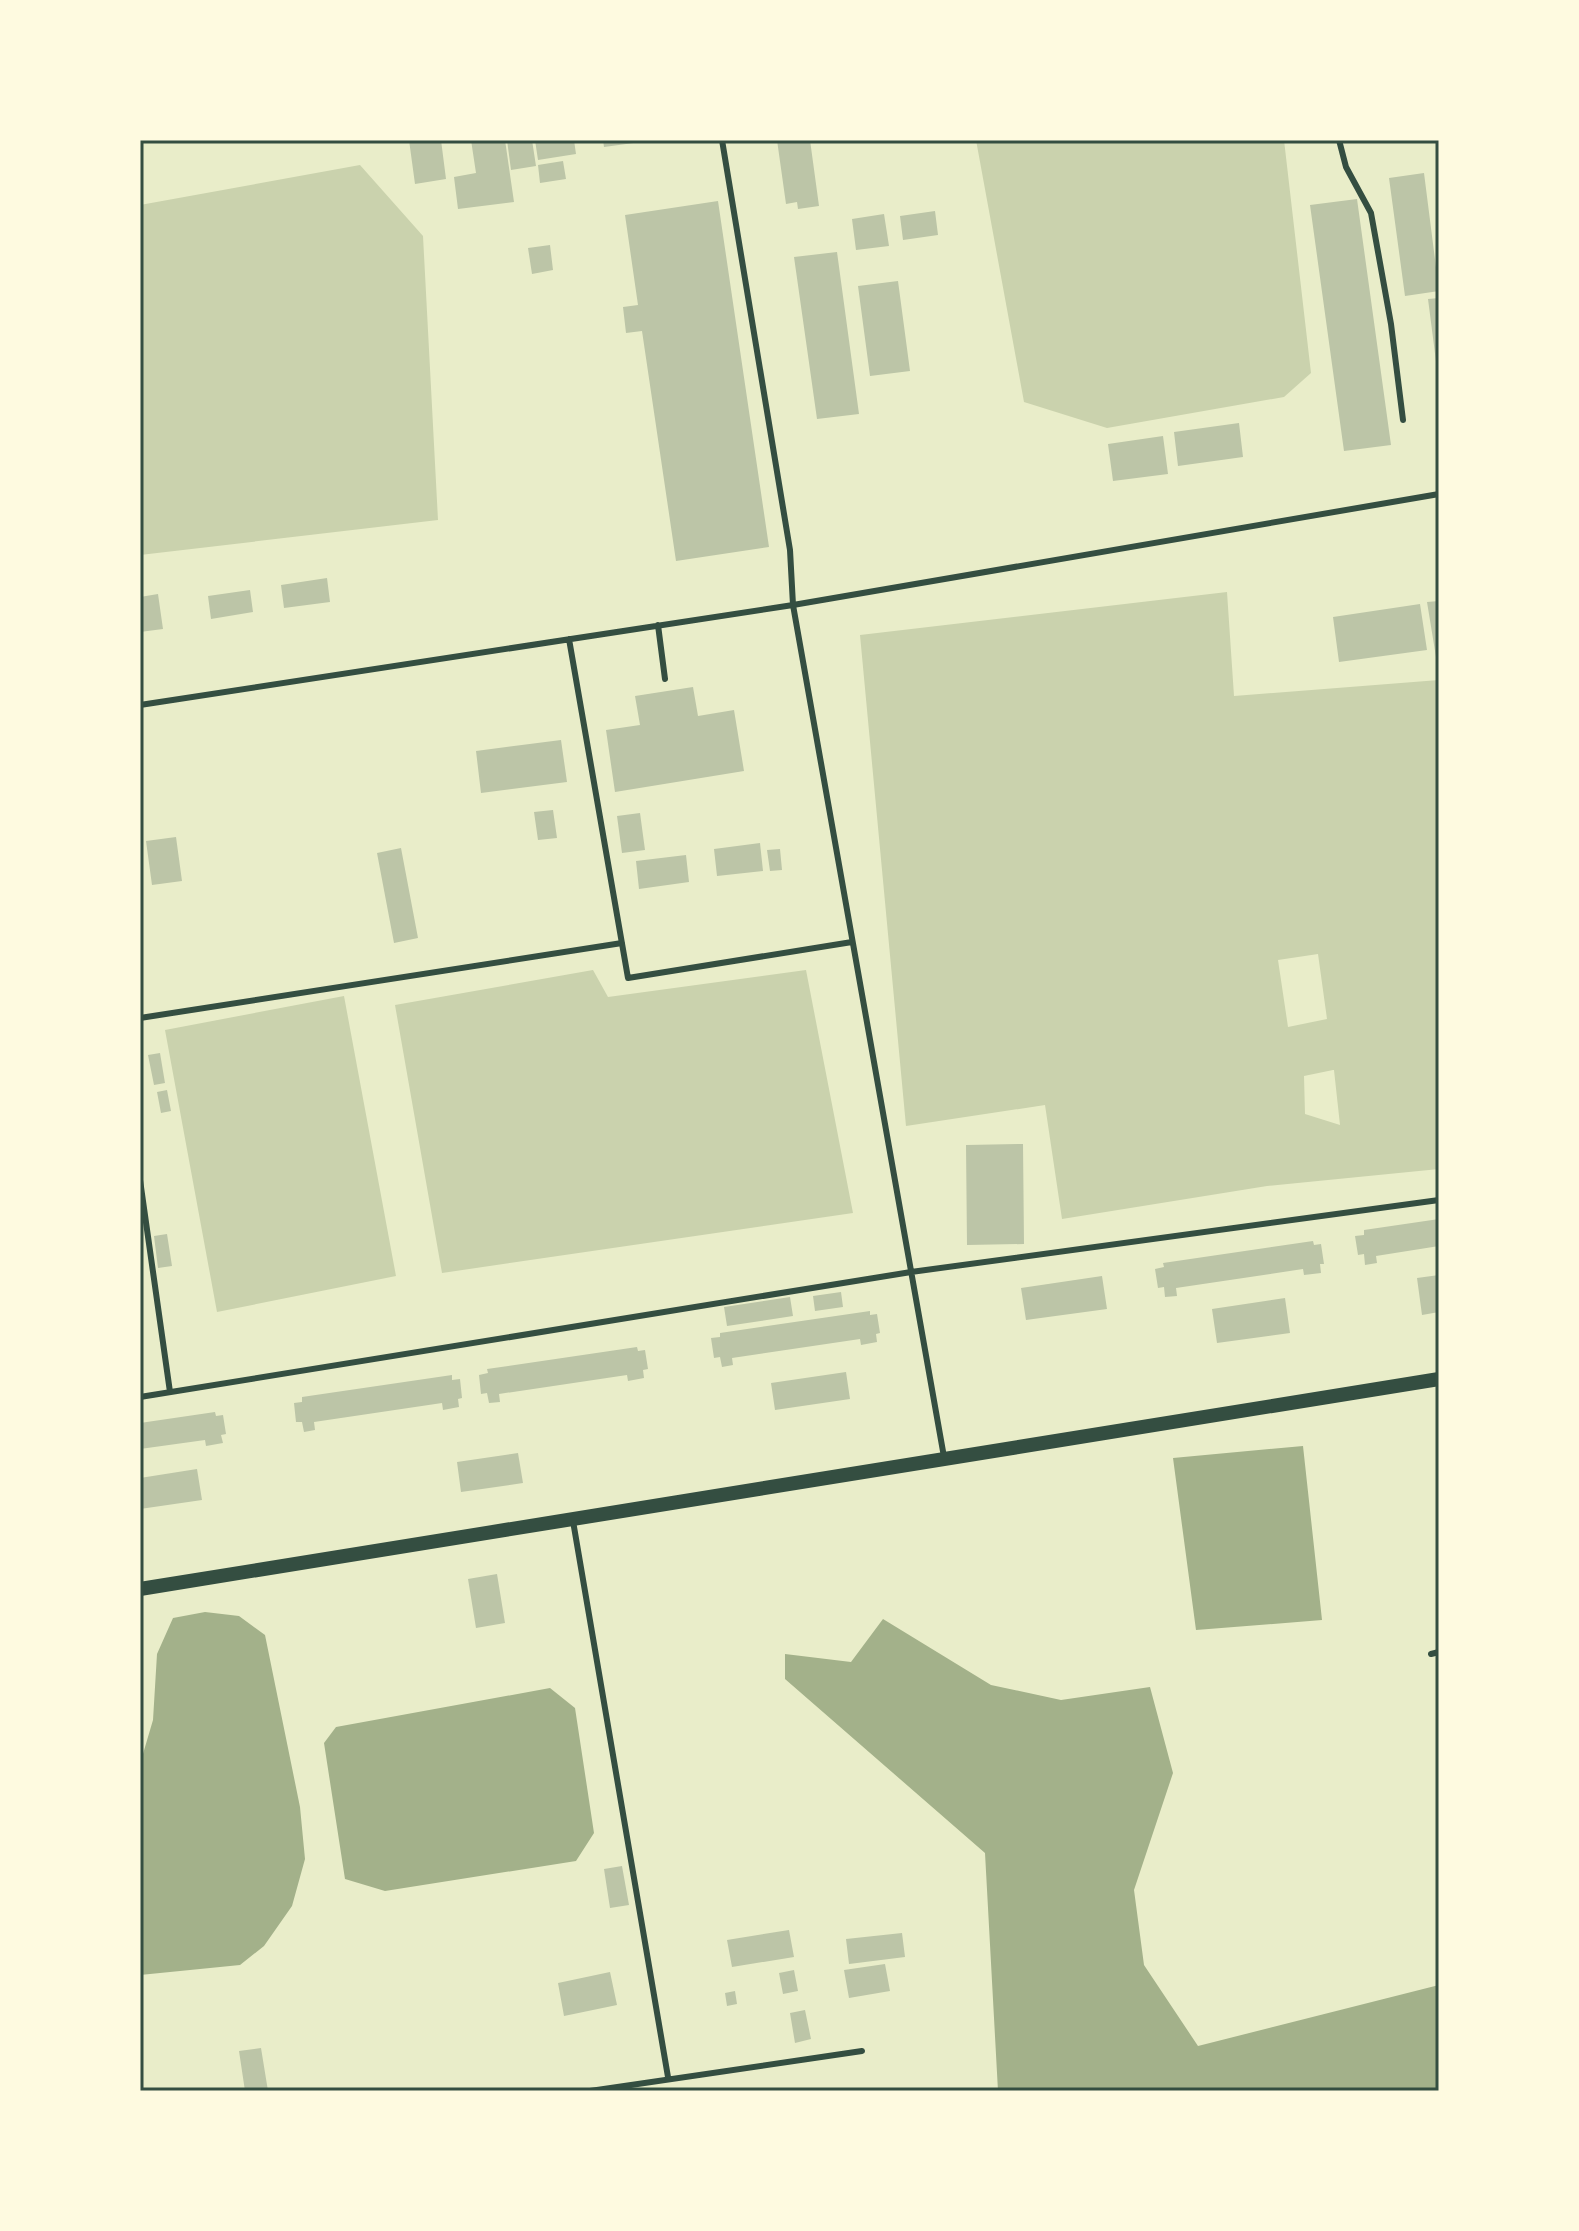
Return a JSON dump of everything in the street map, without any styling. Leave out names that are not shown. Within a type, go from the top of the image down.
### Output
[{"type":"street","points":[[140,1589],[1439,1379]]},
{"type":"lane","points":[[722,140],[751,298],[790,550],[793,605],[944,1459]]},
{"type":"lane","points":[[1339,140],[1346,167],[1371,213],[1391,324],[1403,420]]},
{"type":"lane","points":[[140,705],[793,605],[1439,494]]},
{"type":"lane","points":[[658,625],[665,679]]},
{"type":"lane","points":[[569,639],[628,978],[852,942]]},
{"type":"lane","points":[[140,1018],[622,943]]},
{"type":"lane","points":[[140,1180],[170,1392]]},
{"type":"lane","points":[[140,1397],[911,1272],[1439,1200]]},
{"type":"lane","points":[[572,1519],[668,2077]]},
{"type":"lane","points":[[590,2091],[668,2077],[862,2051]]},
{"type":"shaded area","points":[[976,140],[1284,140],[1311,373],[1284,397],[1107,428],[1024,402]]},
{"type":"shaded area","points":[[360,165],[423,236],[438,520],[140,555],[140,205]]},
{"type":"shaded area","points":[[1227,592],[1234,696],[1439,680],[1439,1169],[1267,1186],[1062,1219],[1045,1105],[906,1126],[860,635]],"holes":[[[1318,954],[1327,1019],[1288,1027],[1278,960]],[[1334,1070],[1340,1125],[1305,1114],[1304,1076]]]},
{"type":"shaded area","points":[[593,970],[608,997],[806,970],[853,1213],[442,1273],[395,1005]]},
{"type":"shaded area","points":[[344,996],[396,1276],[217,1312],[165,1030]]},
{"type":"shaded area","points":[[1303,1446],[1322,1620],[1196,1630],[1173,1458]]},
{"type":"shaded area","points":[[205,1612],[239,1616],[265,1635],[300,1807],[305,1859],[292,1906],[264,1946],[240,1965],[140,1975],[140,1764],[153,1720],[157,1654],[173,1618]]},
{"type":"shaded area","points":[[883,1619],[991,1685],[1061,1700],[1150,1687],[1173,1773],[1134,1890],[1144,1965],[1198,2046],[1439,1985],[1439,2091],[998,2091],[985,1853],[785,1679],[785,1654],[851,1662]]},
{"type":"shaded area","points":[[550,1688],[575,1708],[594,1833],[576,1861],[385,1891],[345,1879],[324,1743],[336,1727]]},
{"type":"building","points":[[409,140],[441,140],[446,179],[415,184]]},
{"type":"building","points":[[471,140],[505,140],[514,202],[458,209],[454,177],[476,173]]},
{"type":"building","points":[[507,140],[532,140],[536,166],[511,170]]},
{"type":"building","points":[[535,140],[574,140],[576,154],[538,160]]},
{"type":"building","points":[[603,140],[640,140],[641,142],[604,147]]},
{"type":"building","points":[[777,140],[810,140],[819,206],[798,209],[797,202],[786,204]]},
{"type":"building","points":[[563,161],[566,179],[540,183],[538,165]]},
{"type":"building","points":[[1424,173],[1439,291],[1405,296],[1389,178]]},
{"type":"building","points":[[1357,199],[1391,445],[1344,451],[1310,205]]},
{"type":"building","points":[[718,201],[769,547],[676,561],[642,331],[626,333],[623,307],[638,305],[625,215]]},
{"type":"building","points":[[935,211],[938,235],[903,240],[900,216]]},
{"type":"building","points":[[884,214],[889,246],[856,250],[852,219]]},
{"type":"building","points":[[550,245],[553,270],[532,274],[528,248]]},
{"type":"building","points":[[837,252],[859,414],[817,419],[794,257]]},
{"type":"building","points":[[898,281],[910,371],[870,376],[858,286]]},
{"type":"building","points":[[1439,298],[1439,369],[1437,369],[1428,299]]},
{"type":"building","points":[[1239,423],[1243,457],[1178,466],[1174,432]]},
{"type":"building","points":[[1163,436],[1168,474],[1113,481],[1108,444]]},
{"type":"building","points":[[327,578],[330,602],[284,608],[281,585]]},
{"type":"building","points":[[250,590],[253,612],[211,619],[208,596]]},
{"type":"building","points":[[158,594],[163,629],[140,632],[140,597]]},
{"type":"building","points":[[1439,601],[1439,657],[1436,657],[1427,602]]},
{"type":"building","points":[[1420,604],[1427,650],[1339,662],[1333,617]]},
{"type":"building","points":[[693,687],[698,716],[734,710],[744,771],[615,792],[606,730],[640,725],[635,696]]},
{"type":"building","points":[[561,740],[567,782],[481,793],[476,751]]},
{"type":"building","points":[[553,810],[557,838],[538,840],[534,812]]},
{"type":"building","points":[[640,813],[645,850],[622,853],[617,816]]},
{"type":"building","points":[[176,837],[182,881],[152,885],[146,841]]},
{"type":"building","points":[[760,843],[763,871],[717,876],[714,849]]},
{"type":"building","points":[[401,848],[418,938],[394,943],[377,853]]},
{"type":"building","points":[[780,849],[782,870],[770,871],[767,850]]},
{"type":"building","points":[[686,855],[689,882],[639,889],[636,861]]},
{"type":"building","points":[[160,1053],[165,1083],[154,1085],[148,1055]]},
{"type":"building","points":[[167,1090],[171,1111],[161,1113],[157,1092]]},
{"type":"building","points":[[1023,1144],[1024,1244],[967,1245],[966,1145]]},
{"type":"building","points":[[1439,1219],[1439,1246],[1376,1256],[1377,1263],[1365,1265],[1364,1254],[1358,1255],[1355,1236],[1364,1235],[1364,1230]]},
{"type":"building","points":[[167,1234],[172,1266],[158,1268],[154,1236]]},
{"type":"building","points":[[1313,1241],[1314,1245],[1321,1244],[1324,1264],[1320,1264],[1321,1273],[1304,1275],[1303,1269],[1176,1288],[1177,1296],[1165,1297],[1164,1287],[1158,1288],[1155,1269],[1164,1267],[1163,1263]]},
{"type":"building","points":[[1439,1275],[1439,1312],[1422,1315],[1417,1278]]},
{"type":"building","points":[[1102,1276],[1107,1309],[1026,1320],[1021,1288]]},
{"type":"building","points":[[841,1292],[843,1307],[815,1311],[813,1296]]},
{"type":"building","points":[[790,1297],[793,1316],[727,1326],[724,1307]]},
{"type":"building","points":[[1285,1298],[1290,1333],[1217,1343],[1212,1309]]},
{"type":"building","points":[[870,1311],[870,1315],[877,1314],[880,1333],[876,1334],[877,1342],[861,1345],[860,1339],[732,1358],[733,1365],[722,1367],[720,1357],[714,1358],[711,1338],[720,1337],[720,1333]]},
{"type":"building","points":[[637,1347],[638,1351],[645,1350],[648,1369],[643,1370],[644,1378],[628,1381],[627,1375],[499,1394],[500,1402],[489,1403],[487,1393],[481,1394],[479,1375],[488,1373],[487,1369]]},
{"type":"building","points":[[846,1372],[850,1399],[775,1410],[771,1383]]},
{"type":"building","points":[[452,1375],[452,1380],[460,1379],[462,1398],[458,1399],[459,1407],[443,1410],[442,1403],[314,1422],[315,1430],[304,1432],[302,1422],[296,1422],[294,1403],[302,1402],[302,1397]]},
{"type":"building","points":[[215,1412],[216,1416],[223,1415],[226,1434],[221,1435],[223,1443],[206,1446],[205,1440],[140,1449],[140,1423]]},
{"type":"building","points":[[518,1453],[523,1483],[461,1492],[457,1462]]},
{"type":"building","points":[[197,1469],[202,1500],[140,1509],[140,1478]]},
{"type":"building","points":[[497,1574],[505,1623],[476,1628],[468,1579]]},
{"type":"building","points":[[622,1866],[629,1905],[610,1908],[604,1869]]},
{"type":"building","points":[[789,1930],[794,1957],[732,1967],[727,1940]]},
{"type":"building","points":[[902,1933],[905,1957],[849,1964],[846,1939]]},
{"type":"building","points":[[885,1964],[890,1991],[849,1998],[844,1970]]},
{"type":"building","points":[[794,1970],[798,1991],[783,1994],[779,1973]]},
{"type":"building","points":[[610,1972],[617,2005],[564,2016],[558,1983]]},
{"type":"building","points":[[735,1991],[737,2004],[727,2006],[725,1993]]},
{"type":"building","points":[[805,2010],[811,2039],[795,2043],[790,2013]]},
{"type":"building","points":[[261,2048],[268,2091],[245,2091],[239,2051]]}]
